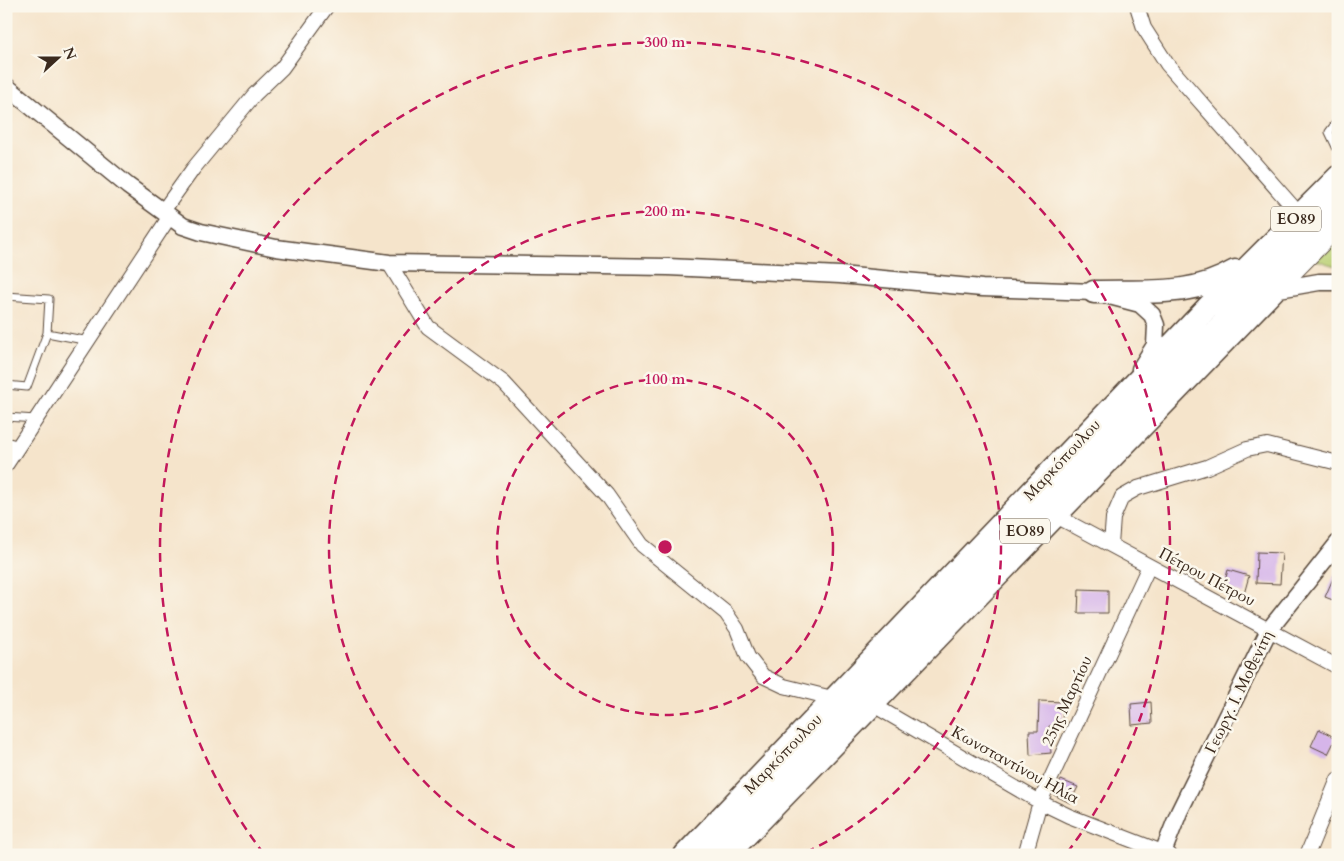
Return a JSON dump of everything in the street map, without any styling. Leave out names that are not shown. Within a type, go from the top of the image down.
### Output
[{"type":"highway","name":"Μαρκόπουλου","points":[[685,855],[836,699],[1253,260],[1338,177]]},
{"type":"highway","name":"Μαρκόπουλου","points":[[710,855],[1338,204]]},
{"type":"highway","points":[[1094,292],[1177,291],[1201,287],[1214,282],[1253,260]]},
{"type":"street","points":[[6,465],[39,419],[89,341],[193,169],[248,102],[282,68],[327,6]]},
{"type":"street","points":[[1137,6],[1144,28],[1167,64],[1300,215]]},
{"type":"street","points":[[6,86],[62,134],[128,186],[183,226],[201,232],[276,248],[388,263],[677,268],[840,275],[982,288],[1094,292],[1140,304],[1146,309],[1156,326],[1154,345],[1131,387]]},
{"type":"street","points":[[731,855],[746,847],[875,706],[1060,518],[1338,229]]},
{"type":"street","points":[[388,263],[428,327],[504,383],[607,495],[642,545],[726,613],[737,629],[748,657],[763,676],[784,686],[836,699]]},
{"type":"street","points":[[1280,289],[1319,282],[1338,282]]},
{"type":"street","points":[[1110,545],[1117,503],[1122,497],[1138,488],[1207,467],[1247,449],[1266,445],[1338,463]]},
{"type":"street","name":"Πέτρου Πέτρου","points":[[1060,518],[1338,667]]},
{"type":"street","name":"Γεωργ. Ι. Μοθενίτη","points":[[1165,854],[1179,812],[1269,630],[1338,543]]},
{"type":"street","name":"25ης Μαρτίου","points":[[1025,855],[1040,802],[1149,566]]},
{"type":"street","name":"Κωνσταντίνου Ηλία","points":[[875,706],[1040,802],[1068,816],[1165,854]]},
{"type":"street","points":[[1307,855],[1338,779]]},
{"type":"lane","points":[[1338,120],[1329,132],[1338,151]]},
{"type":"lane","points":[[6,296],[49,299],[47,333],[27,386],[6,385]]},
{"type":"lane","points":[[47,333],[89,341]]},
{"type":"lane","points":[[6,417],[39,419]]},
{"type":"lane","points":[[6,441],[20,446]]},
{"type":"green space","points":[[1338,229],[1338,267],[1310,258]]},
{"type":"building","points":[[1257,552],[1282,553],[1280,584],[1256,583]]},
{"type":"building","points":[[1338,567],[1338,602],[1325,597]]},
{"type":"building","points":[[1228,570],[1249,576],[1244,594],[1223,588]]},
{"type":"building","points":[[1079,589],[1108,590],[1108,613],[1078,613]]},
{"type":"building","points":[[1039,701],[1063,702],[1062,726],[1049,726],[1051,753],[1030,755],[1029,731],[1038,731]]},
{"type":"building","points":[[1151,702],[1152,723],[1132,725],[1131,704]]},
{"type":"building","points":[[1319,729],[1336,738],[1328,754],[1311,746]]},
{"type":"building","points":[[1061,780],[1078,787],[1070,803],[1054,795]]}]
